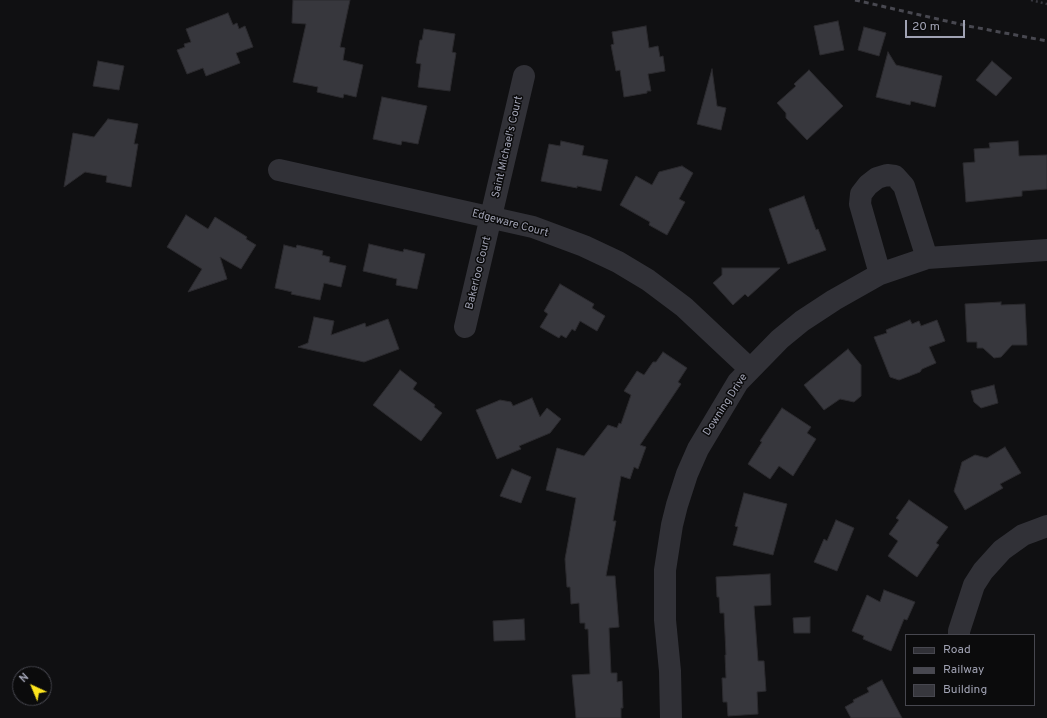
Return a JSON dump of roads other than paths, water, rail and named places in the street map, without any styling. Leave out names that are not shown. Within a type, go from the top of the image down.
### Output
[{"type":"street","name":"Saint Michael's Court","points":[[492,218],[524,76]]},
{"type":"street","name":"Edgeware Court","points":[[279,170],[533,228],[584,246],[618,262],[648,280],[684,307],[750,369]]},
{"type":"street","points":[[880,274],[860,204],[861,194],[876,178],[887,175],[895,176],[904,186],[927,258]]},
{"type":"street","name":"Bakerloo Court","points":[[465,327],[492,218]]},
{"type":"street","name":"Downing Drive","points":[[671,718],[670,671],[665,620],[665,570],[672,525],[687,474],[698,450],[738,382],[780,339],[802,321],[834,300],[880,274],[927,258],[1047,250]]},
{"type":"street","points":[[959,634],[974,585],[983,570],[1002,550],[1023,535],[1047,526]]},
{"type":"railway","points":[[855,0],[968,26],[1047,41]]}]
